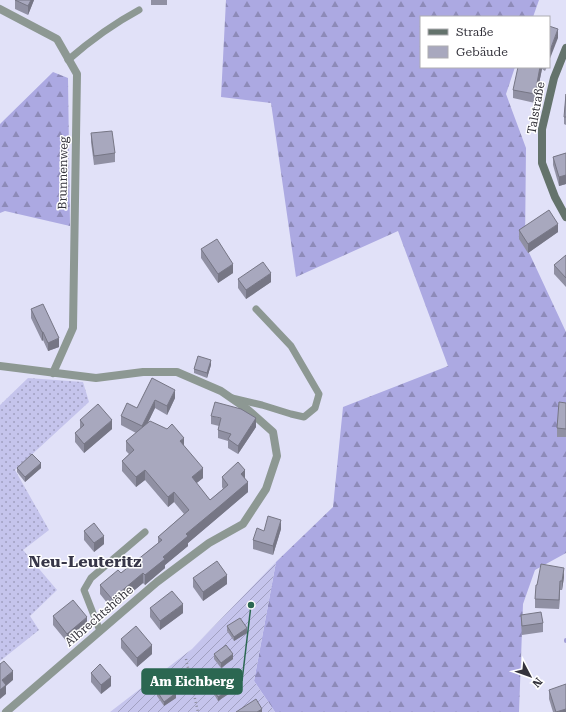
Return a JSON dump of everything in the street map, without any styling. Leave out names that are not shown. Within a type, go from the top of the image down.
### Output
[{"type":"street","name":"Brunnenweg","points":[[0,9],[57,39],[77,74],[73,328],[53,373]]},
{"type":"street","name":"Talstraße","points":[[566,48],[554,78],[542,129],[542,163],[554,197],[566,217]]},
{"type":"street","name":"Albrechtshöhe","points":[[0,366],[96,378],[142,372],[177,372],[220,391],[247,408],[273,432],[277,456],[266,489],[243,524],[209,543],[157,582],[6,712]]},
{"type":"lane","points":[[68,60],[85,45],[120,20],[139,10]]},
{"type":"lane","points":[[230,397],[291,414],[304,416],[315,408],[319,394],[291,346],[256,309]]},
{"type":"lane","points":[[100,631],[84,590],[91,578],[145,532]]},
{"type":"path","points":[[186,659],[198,712]]},
{"type":"shaded area","points":[[28,378],[83,382],[89,402],[15,470],[49,530],[23,550],[57,590],[30,616],[39,630],[0,661],[0,405]]},
{"type":"shaded area","points":[[276,562],[254,681],[275,712],[110,712],[192,649]]},
{"type":"green space","points":[[226,0],[539,0],[533,16],[420,16],[420,68],[515,68],[506,94],[526,148],[525,244],[566,332],[566,553],[535,570],[523,604],[519,712],[275,712],[254,681],[276,562],[333,507],[343,407],[448,366],[398,231],[296,277],[271,103],[221,97]]},
{"type":"green space","points":[[53,72],[68,78],[70,226],[5,211],[0,213],[0,124]]},
{"type":"building","points":[[15,0],[31,0],[28,6]]},
{"type":"building","points":[[550,26],[558,29],[550,50]]},
{"type":"building","points":[[518,68],[540,68],[535,94],[513,90]]},
{"type":"building","points":[[566,94],[566,117],[564,117]]},
{"type":"building","points":[[112,131],[115,153],[94,156],[91,133]]},
{"type":"building","points":[[566,153],[566,175],[559,177],[553,157]]},
{"type":"building","points":[[549,210],[558,224],[528,244],[519,230]]},
{"type":"building","points":[[217,239],[233,264],[218,274],[201,249]]},
{"type":"building","points":[[566,255],[566,278],[554,265]]},
{"type":"building","points":[[263,262],[271,273],[246,290],[238,279]]},
{"type":"building","points":[[43,304],[59,338],[48,343],[31,309]]},
{"type":"building","points":[[198,356],[211,360],[207,373],[194,369]]},
{"type":"building","points":[[152,378],[175,390],[167,406],[155,400],[142,426],[121,416],[127,403],[137,408]]},
{"type":"building","points":[[215,402],[241,409],[256,418],[238,446],[228,439],[231,434],[218,430],[221,418],[211,416]]},
{"type":"building","points":[[559,402],[566,403],[566,429],[557,428]]},
{"type":"building","points":[[98,404],[112,420],[84,444],[75,433],[84,425],[80,420]]},
{"type":"building","points":[[150,421],[167,429],[172,424],[184,438],[180,441],[203,468],[192,477],[210,500],[228,485],[222,477],[238,462],[245,470],[241,474],[248,482],[186,534],[188,536],[163,557],[165,559],[145,575],[143,573],[112,599],[100,585],[118,570],[121,573],[162,540],[158,537],[189,510],[174,492],[168,497],[145,470],[136,477],[122,461],[134,450],[126,441]]},
{"type":"building","points":[[32,454],[41,463],[25,477],[17,468]]},
{"type":"building","points":[[268,516],[281,520],[273,546],[253,540],[257,528],[264,531]]},
{"type":"building","points":[[94,523],[104,536],[94,543],[84,531]]},
{"type":"building","points":[[217,561],[227,575],[203,592],[193,578]]},
{"type":"building","points":[[541,564],[564,568],[562,581],[560,581],[559,600],[535,599],[536,585]]},
{"type":"building","points":[[172,591],[183,604],[160,621],[150,608]]},
{"type":"building","points":[[73,600],[87,617],[67,634],[53,616]]},
{"type":"building","points":[[541,612],[543,623],[522,626],[521,615]]},
{"type":"building","points":[[240,618],[247,628],[234,637],[227,626]]},
{"type":"building","points":[[136,626],[152,645],[137,658],[121,639]]},
{"type":"building","points":[[226,645],[233,654],[221,663],[214,654]]},
{"type":"building","points":[[4,661],[13,671],[2,680],[6,685],[0,690],[0,664]]},
{"type":"building","points":[[100,664],[111,677],[101,685],[91,673]]},
{"type":"building","points":[[224,679],[230,689],[218,697],[212,687]]},
{"type":"building","points":[[170,683],[176,693],[164,702],[157,691]]},
{"type":"building","points":[[566,684],[566,709],[556,712],[549,690]]},
{"type":"building","points":[[256,699],[262,709],[257,712],[236,712]]},
{"type":"place","name":"Am Eichberg","points":[[251,605]]},
{"type":"district","name":"Neu-Leuteritz","points":[[85,561]]}]
